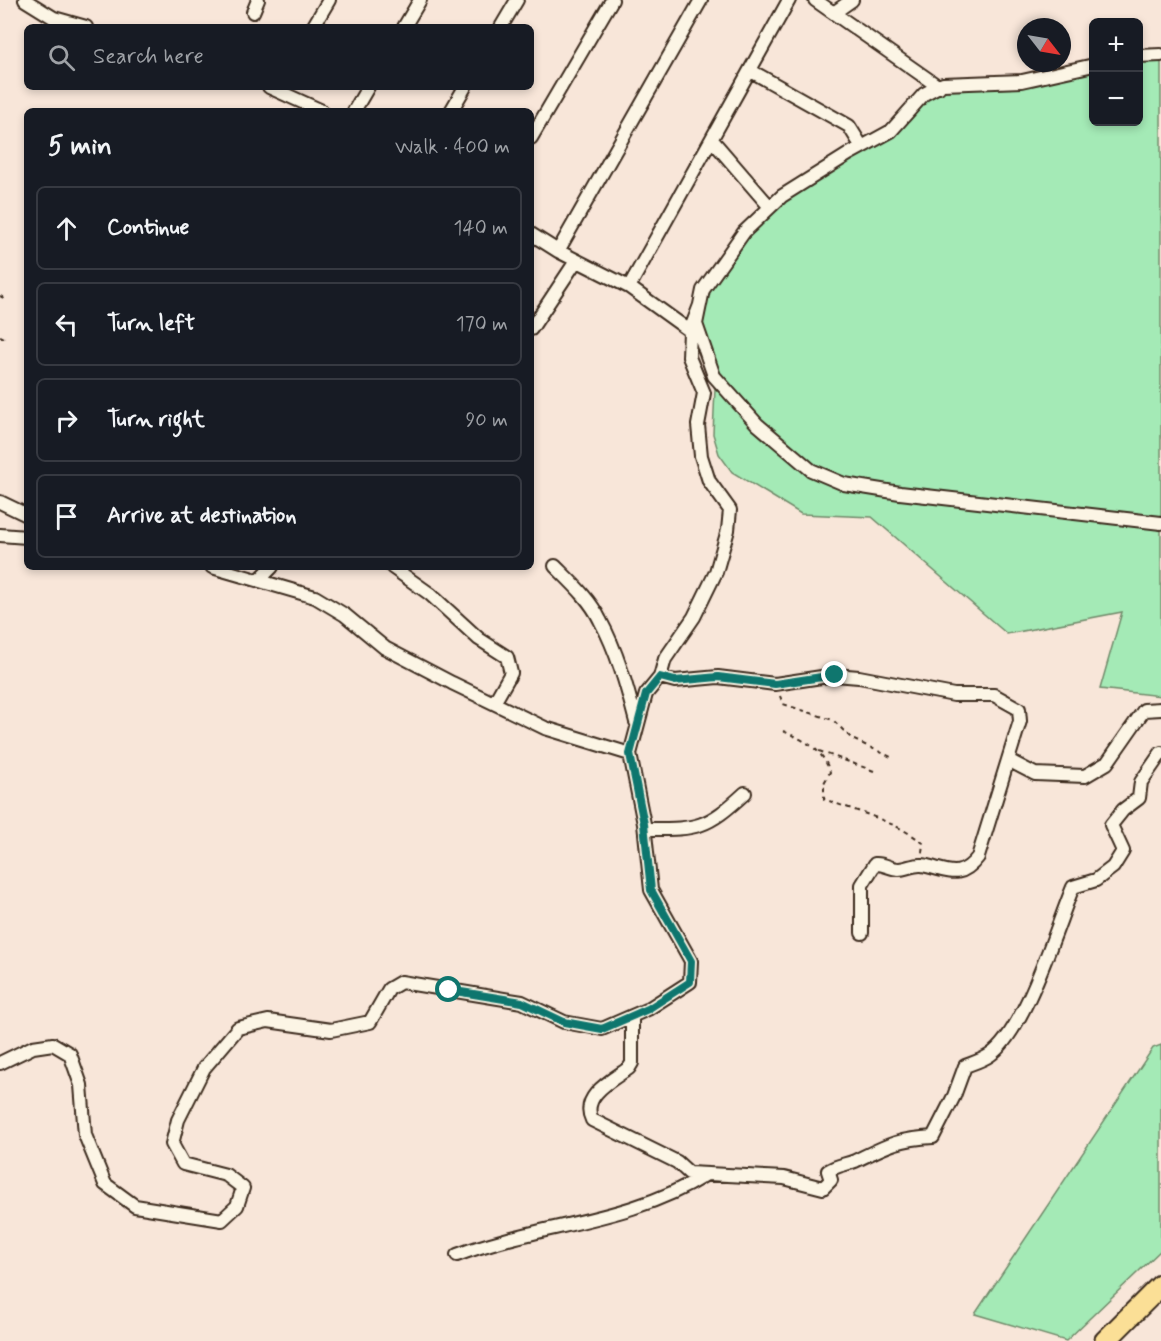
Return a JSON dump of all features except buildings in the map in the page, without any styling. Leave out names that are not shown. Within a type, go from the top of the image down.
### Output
[{"type":"highway","points":[[1105,1341],[1161,1285]]},
{"type":"street","points":[[25,0],[54,18],[75,24]]},
{"type":"street","points":[[253,12],[258,0]]},
{"type":"street","points":[[315,24],[328,0]]},
{"type":"street","points":[[406,24],[420,0]]},
{"type":"street","points":[[503,24],[517,0]]},
{"type":"street","points":[[534,133],[612,0]]},
{"type":"street","points":[[558,251],[701,0]]},
{"type":"street","points":[[629,287],[713,141],[789,0]]},
{"type":"street","points":[[815,0],[939,87]]},
{"type":"street","points":[[835,12],[852,0]]},
{"type":"street","points":[[1143,56],[1161,55]]},
{"type":"street","points":[[1089,66],[1022,81],[939,87],[924,94],[891,131],[782,196],[744,232],[703,290],[696,324],[714,376],[757,424],[811,470],[844,484],[900,493],[1161,522]]},
{"type":"street","points":[[751,71],[849,126],[862,147]]},
{"type":"street","points":[[280,90],[316,108]]},
{"type":"street","points":[[356,108],[366,90]]},
{"type":"street","points":[[453,108],[463,90]]},
{"type":"street","points":[[713,141],[771,207]]},
{"type":"street","points":[[534,236],[576,261],[629,287],[690,331]]},
{"type":"street","points":[[534,324],[576,261]]},
{"type":"street","points":[[0,1063],[33,1047],[53,1044],[70,1054],[81,1085],[85,1135],[105,1184],[135,1206],[222,1220],[237,1206],[243,1188],[226,1175],[183,1164],[172,1144],[178,1120],[204,1068],[238,1028],[268,1021],[332,1030],[370,1022],[389,989],[401,982],[522,1002],[564,1022],[602,1029],[648,1009],[690,982],[691,961],[651,890],[645,829],[630,754],[636,723],[646,694],[660,677],[665,659],[694,617],[716,572],[728,530],[730,510],[709,481],[701,456],[698,425],[704,393],[689,357],[690,331],[700,305]]},
{"type":"street","points":[[0,502],[24,514]]},
{"type":"street","points":[[0,535],[24,537]]},
{"type":"street","points":[[555,566],[578,589],[600,618],[626,681],[636,723]]},
{"type":"street","points":[[223,570],[315,597],[345,615],[385,648],[494,703],[545,728],[630,754]]},
{"type":"street","points":[[259,580],[269,570]]},
{"type":"street","points":[[396,570],[430,594],[479,639],[507,657],[511,673],[494,703]]},
{"type":"street","points":[[660,677],[675,681],[718,677],[775,684],[835,675],[859,676],[954,695],[994,695],[1019,709],[1020,722],[978,857],[972,865],[961,872],[942,872],[921,865],[899,870],[875,864],[869,870],[862,885],[862,933]]},
{"type":"street","points":[[1008,760],[1035,774],[1084,776],[1107,763],[1144,710],[1161,709]]},
{"type":"street","points":[[632,1016],[632,1063],[596,1092],[588,1113],[591,1120],[677,1162],[689,1173],[784,1178],[823,1188],[831,1180],[828,1171],[837,1165],[851,1162],[903,1139],[933,1137],[954,1096],[965,1066],[989,1056],[1005,1041],[1057,933],[1073,886],[1096,880],[1113,867],[1123,851],[1111,825],[1123,810],[1139,798],[1141,782],[1161,753]]},
{"type":"street","points":[[645,829],[690,829],[704,825],[724,813],[745,793]]},
{"type":"street","points":[[457,1255],[490,1242],[583,1223],[632,1208],[680,1191],[705,1175]]},
{"type":"path","points":[[0,296],[4,298]]},
{"type":"path","points":[[775,684],[783,704],[833,720],[852,739],[891,757]]},
{"type":"path","points":[[783,731],[819,751],[874,771]]},
{"type":"path","points":[[819,751],[830,772],[824,783],[824,798],[911,833],[923,843],[921,865]]},
{"type":"green space","points":[[1143,56],[1161,56],[1161,696],[1100,689],[1122,612],[1007,634],[872,517],[801,514],[732,472],[719,454],[713,434],[715,389],[702,357],[696,324],[703,290],[744,232],[782,196],[891,131],[943,84],[1022,81],[1071,72],[1071,70],[1089,66],[1089,126],[1143,126]]},
{"type":"green space","points":[[1161,1045],[1161,1250],[1066,1341],[975,1314],[1153,1048]]},
{"type":"route","points":[[449,990],[522,1002],[564,1022],[602,1029],[648,1009],[690,982],[691,961],[651,890],[644,824],[630,754],[636,723],[646,694],[660,677],[675,681],[718,677],[765,684],[783,684],[835,675]]}]
